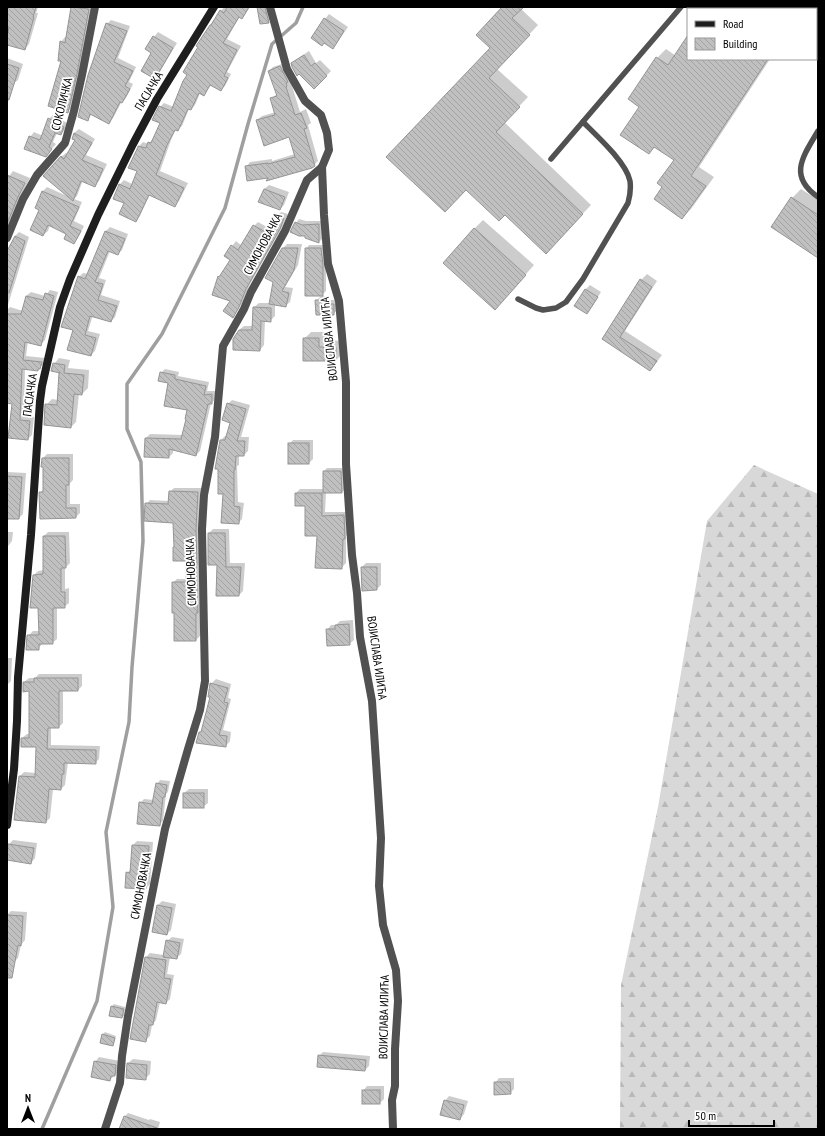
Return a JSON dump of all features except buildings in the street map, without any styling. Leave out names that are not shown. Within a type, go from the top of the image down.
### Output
[{"type":"main road","name":"ПАСЈАЧКА","points":[[7,825],[14,769],[18,677],[34,500],[40,401],[60,307],[70,278],[98,215],[133,144],[158,99],[214,7]]},
{"type":"street","name":"СОКОЛИЧКА","points":[[7,238],[23,200],[37,175],[65,142],[82,76],[95,7]]},
{"type":"street","name":"СИМОНОВАЧКА","points":[[105,1129],[120,1082],[128,1016],[165,828],[200,710],[205,682],[202,529],[204,495],[215,436],[223,346],[285,231],[307,180],[322,167],[329,150],[327,133],[321,115],[305,101],[287,69],[270,7]]},
{"type":"street","name":"ВОЈИСЛАВА ИЛИЋА","points":[[322,167],[328,264],[339,302],[346,382],[346,464],[352,555],[358,593],[360,637],[372,701],[381,838],[379,886],[383,924],[396,970],[398,1001],[395,1049],[395,1086],[392,1100],[393,1129]]},
{"type":"lane","points":[[551,159],[681,7]]},
{"type":"lane","points":[[518,299],[542,310],[556,308],[566,302],[583,279],[628,203],[630,196],[630,179],[624,167],[584,122]]},
{"type":"lane","points":[[818,131],[802,159],[800,168],[805,185],[818,197]]},
{"type":"green space","points":[[754,465],[818,494],[818,1129],[620,1129],[621,985],[658,807],[707,521]]},
{"type":"waterway","points":[[42,1129],[97,1001],[113,907],[106,832],[129,722],[132,667],[143,541],[141,462],[127,429],[127,384],[162,334],[225,208],[272,44],[296,23],[303,7]]}]
